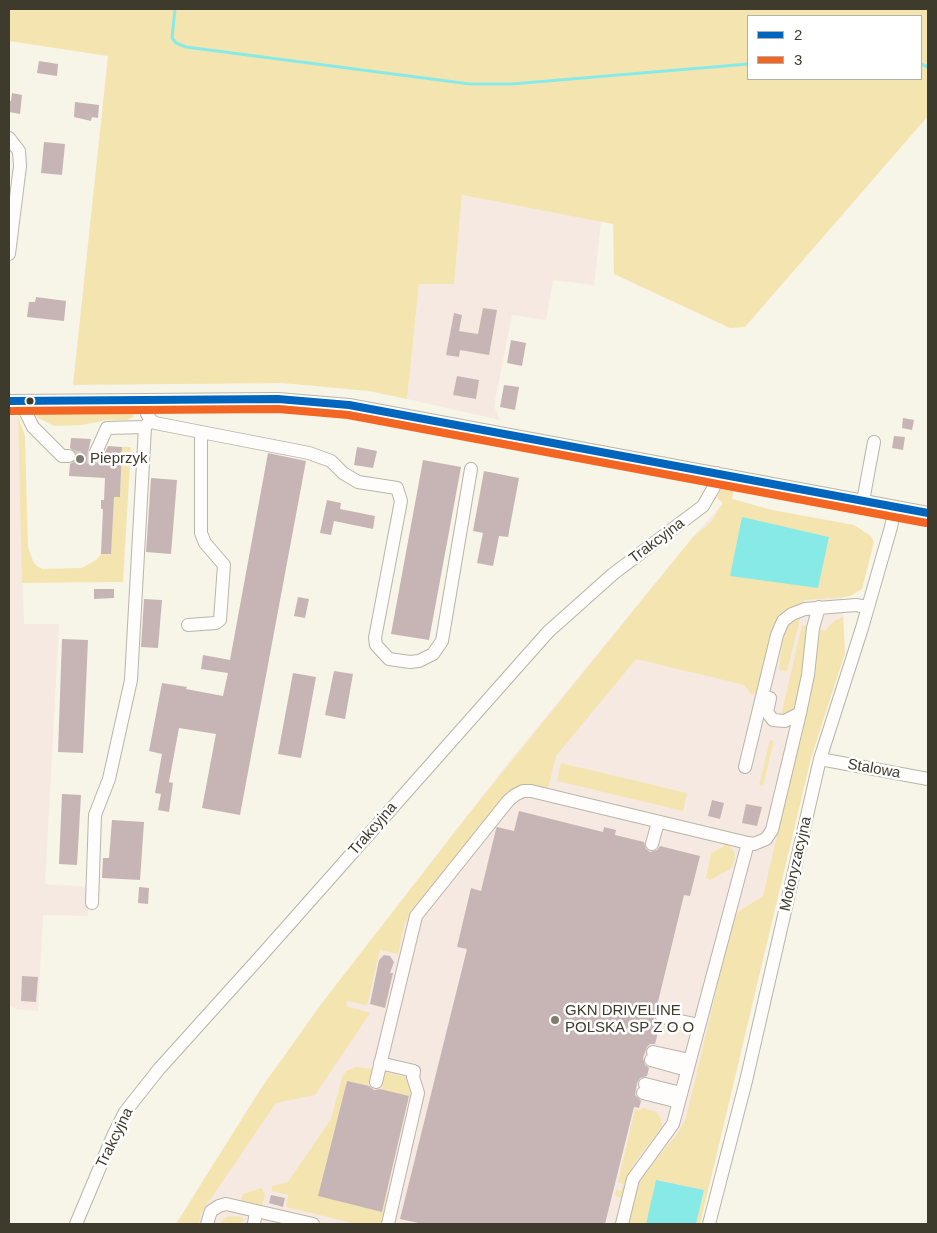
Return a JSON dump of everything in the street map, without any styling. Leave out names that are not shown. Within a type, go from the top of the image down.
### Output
[{"type":"street","points":[[9,138],[19,151],[20,166],[9,254]]},
{"type":"street","points":[[9,401],[278,399],[349,405],[928,514]]},
{"type":"street","points":[[92,902],[95,816],[110,779],[130,680],[148,424],[148,400]]},
{"type":"street","points":[[23,401],[23,407],[33,426],[62,456],[69,456]]},
{"type":"street","points":[[96,452],[107,428],[160,424],[309,453],[331,461],[343,473],[358,482],[397,488],[401,501],[375,638],[376,645],[389,659],[410,662],[419,661],[433,654],[442,642],[470,469]]},
{"type":"street","points":[[188,625],[216,623],[220,620],[224,565],[206,543],[201,533],[201,432]]},
{"type":"street","points":[[863,501],[874,442]]},
{"type":"street","name":"Trakcyjna","points":[[76,1224],[125,1112],[159,1069],[542,638],[614,574],[703,506],[710,497],[717,473]]},
{"type":"street","name":"Motoryzacyjna","points":[[710,1224],[746,1082],[820,759],[891,527],[895,507]]},
{"type":"street","points":[[746,767],[778,630],[783,621],[796,611],[819,607],[856,605],[867,607]]},
{"type":"street","points":[[376,1082],[416,916],[511,798],[523,792],[531,791],[748,843],[766,839],[771,833],[800,713],[808,675],[813,628],[819,607]]},
{"type":"street","points":[[771,661],[775,679],[767,708],[769,715],[773,720],[785,721],[800,713]]},
{"type":"street","name":"Stalowa","points":[[820,759],[928,779]]},
{"type":"street","points":[[652,844],[658,822]]},
{"type":"street","points":[[622,1224],[633,1179],[673,1124],[748,843]]},
{"type":"street","points":[[661,1021],[698,1029]]},
{"type":"street","points":[[652,1056],[689,1065]]},
{"type":"street","points":[[380,1063],[414,1071],[413,1077],[418,1093],[388,1224]]},
{"type":"street","points":[[644,1089],[680,1097]]},
{"type":"street","points":[[207,1224],[211,1211],[219,1206],[231,1204],[313,1224]]},
{"type":"street","points":[[254,1224],[256,1211]]},
{"type":"shaded area","points":[[9,9],[928,9],[928,116],[745,327],[730,328],[614,274],[613,224],[462,195],[454,284],[419,284],[407,399],[369,391],[282,383],[73,385],[108,56],[9,41]]},
{"type":"shaded area","points":[[462,195],[601,221],[594,285],[553,280],[546,320],[512,315],[494,406],[500,420],[407,399],[419,284],[454,283]]},
{"type":"shaded area","points":[[36,406],[131,406],[134,411],[133,417],[127,420],[107,420],[82,425],[54,426],[38,418],[34,413]]},
{"type":"shaded area","points":[[9,416],[18,416],[24,624],[59,624],[45,884],[89,887],[88,916],[43,915],[38,1011],[16,1009],[9,1004]]},
{"type":"shaded area","points":[[18,416],[25,436],[28,547],[33,561],[42,569],[82,568],[96,560],[101,554],[110,554],[114,497],[120,496],[122,447],[131,447],[123,582],[22,583]]},
{"type":"shaded area","points":[[732,482],[735,483],[732,499],[772,510],[854,525],[871,536],[874,542],[862,589],[846,597],[804,600],[803,604],[789,610],[758,691],[754,694],[751,694],[744,685],[636,659],[556,756],[548,789],[507,794],[412,910],[405,923],[398,954],[380,950],[367,1005],[347,1001],[346,1006],[370,1013],[315,1095],[276,1103],[201,1213],[199,1224],[176,1224],[260,1090],[322,1003],[468,815],[693,537],[711,522],[723,503],[717,498],[719,492],[724,486]]},
{"type":"shaded area","points":[[723,503],[852,526],[842,581],[845,653],[811,758],[700,1224],[176,1224],[260,1090],[322,1003],[504,768]]},
{"type":"shaded area","points":[[801,615],[787,671],[779,670],[782,638],[787,626]]},
{"type":"shaded area","points":[[843,617],[845,653],[811,758],[700,1224],[696,1224],[704,1190],[657,1180],[646,1224],[627,1224],[637,1185],[641,1177],[678,1133],[686,1118],[733,920],[738,912],[763,896],[814,677],[820,629],[825,631],[834,621]]},
{"type":"shaded area","points":[[802,625],[807,627],[802,673],[795,709],[781,716]]},
{"type":"shaded area","points":[[770,740],[774,741],[763,786],[759,785]]},
{"type":"shaded area","points":[[561,763],[687,793],[683,811],[557,781]]},
{"type":"shaded area","points":[[724,843],[729,845],[735,853],[733,865],[730,869],[710,880],[706,878],[711,853],[724,846]]},
{"type":"shaded area","points":[[356,1067],[372,1069],[368,1086],[347,1081],[318,1196],[382,1212],[387,1193],[391,1189],[383,1224],[357,1224],[286,1207],[288,1195],[272,1191],[272,1186],[288,1182],[331,1119],[342,1077],[346,1071]]},
{"type":"shaded area","points":[[385,1072],[410,1078],[413,1089],[395,1172],[393,1172],[411,1097],[381,1089]]},
{"type":"shaded area","points":[[642,1108],[657,1112],[661,1119],[662,1127],[632,1166],[622,1198],[615,1196],[616,1190],[621,1191],[623,1184],[618,1182],[635,1109],[640,1110]]},
{"type":"shaded area","points":[[261,1188],[265,1194],[262,1207],[241,1200],[243,1194]]},
{"type":"shaded area","points":[[229,1216],[242,1217],[245,1222],[242,1221],[241,1224],[220,1224],[222,1220]]},
{"type":"water","points":[[742,517],[829,537],[818,588],[730,576]]},
{"type":"water","points":[[656,1180],[704,1190],[696,1224],[646,1224]]},
{"type":"building","points":[[39,61],[58,64],[57,76],[37,73]]},
{"type":"building","points":[[12,93],[22,95],[20,114],[9,112],[9,101],[11,101]]},
{"type":"building","points":[[75,102],[99,105],[98,118],[92,117],[91,121],[74,117]]},
{"type":"building","points":[[44,142],[65,144],[62,175],[41,173]]},
{"type":"building","points":[[36,297],[66,301],[64,321],[27,317],[29,302],[35,302]]},
{"type":"building","points":[[483,308],[497,310],[489,355],[460,350],[459,357],[446,355],[454,313],[462,315],[459,331],[478,334]]},
{"type":"building","points":[[511,340],[526,343],[522,366],[507,363]]},
{"type":"building","points":[[457,376],[479,380],[476,399],[453,395]]},
{"type":"building","points":[[504,385],[519,387],[515,410],[500,407]]},
{"type":"building","points":[[903,418],[914,420],[912,430],[902,428]]},
{"type":"building","points":[[894,436],[905,437],[903,450],[892,448]]},
{"type":"building","points":[[71,438],[91,439],[88,453],[92,459],[96,460],[103,456],[108,446],[122,447],[120,497],[114,497],[111,554],[101,554],[103,509],[101,509],[101,500],[104,500],[105,478],[69,476],[70,464],[76,460],[77,456],[76,452],[70,448]]},
{"type":"building","points":[[357,447],[377,451],[373,468],[354,465]]},
{"type":"building","points":[[268,453],[306,461],[240,815],[202,808],[216,734],[179,728],[169,782],[173,783],[169,812],[158,810],[161,794],[155,793],[162,754],[149,751],[162,683],[223,696],[228,673],[201,669],[203,655],[230,660]]},
{"type":"building","points":[[423,460],[461,467],[429,640],[391,634]]},
{"type":"building","points":[[484,471],[519,478],[508,537],[499,536],[493,566],[477,563],[483,533],[473,531]]},
{"type":"building","points":[[151,478],[177,480],[171,554],[146,552]]},
{"type":"building","points":[[327,500],[341,503],[340,509],[375,516],[373,529],[334,521],[331,535],[320,533]]},
{"type":"building","points":[[94,589],[114,589],[114,598],[94,599]]},
{"type":"building","points":[[298,597],[309,599],[305,618],[294,616]]},
{"type":"building","points":[[144,599],[162,600],[158,648],[141,647]]},
{"type":"building","points":[[62,639],[88,640],[83,753],[58,752]]},
{"type":"building","points":[[334,671],[353,674],[345,719],[325,715]]},
{"type":"building","points":[[293,673],[316,677],[301,758],[278,754]]},
{"type":"building","points":[[62,794],[81,795],[77,865],[59,864]]},
{"type":"building","points":[[712,800],[724,803],[720,819],[708,816]]},
{"type":"building","points":[[746,804],[762,807],[757,826],[742,823]]},
{"type":"building","name":"GKN DRIVELINE POLSKA SP Z O O","points":[[519,811],[603,832],[604,827],[616,830],[615,835],[644,842],[646,849],[650,852],[657,850],[660,846],[700,856],[690,896],[684,895],[656,1010],[658,1010],[654,1015],[654,1020],[660,1025],[655,1044],[650,1044],[647,1047],[643,1058],[645,1065],[649,1068],[647,1076],[640,1078],[637,1083],[635,1095],[641,1101],[639,1108],[634,1107],[605,1224],[423,1224],[400,1219],[467,949],[457,947],[471,888],[481,891],[497,827],[514,831]]},
{"type":"building","points":[[112,820],[144,822],[140,880],[102,878],[103,858],[109,858]]},
{"type":"building","points":[[139,887],[149,888],[148,904],[138,903]]},
{"type":"building","points":[[384,955],[390,956],[394,962],[390,973],[393,973],[385,1008],[370,1004],[379,960]]},
{"type":"building","points":[[22,976],[38,977],[36,1002],[21,1001]]},
{"type":"building","points":[[347,1081],[369,1086],[374,1090],[380,1089],[409,1096],[382,1212],[318,1196]]},
{"type":"building","points":[[271,1195],[285,1198],[283,1207],[269,1203]]},
{"type":"waterway","points":[[175,9],[172,38],[176,43],[186,47],[470,84],[512,84],[747,64]]},
{"type":"waterway","points":[[922,64],[928,67]]},
{"type":"waterway","points":[[162,410],[275,411],[323,414],[391,423],[493,442]]},
{"type":"waterway","points":[[37,412],[131,411]]},
{"type":"tunnel","points":[[69,456],[94,458],[96,452]]},
{"type":"transit line","name":"2","points":[[9,401],[278,399],[349,405],[928,513]]},
{"type":"transit line","name":"3","points":[[9,411],[278,409],[348,415],[926,523]]},
{"type":"place","name":"Pieprzyk","points":[[80,459]]},
{"type":"place","name":"GKN DRIVELINE POLSKA SP Z O O","points":[[555,1020]]}]
